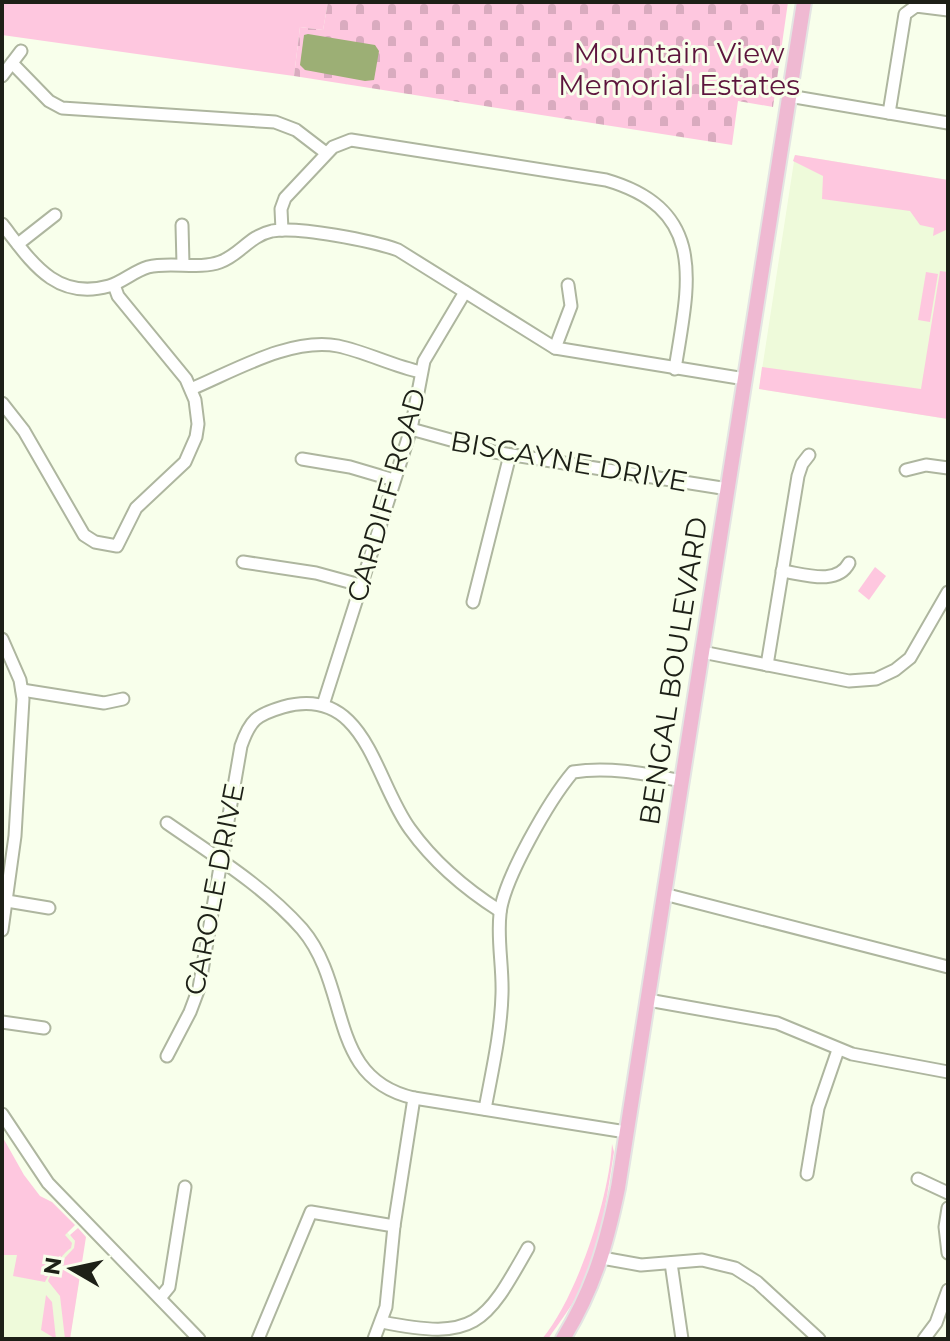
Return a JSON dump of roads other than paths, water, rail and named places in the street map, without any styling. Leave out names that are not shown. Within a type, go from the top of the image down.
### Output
[{"type":"main road","name":"BENGAL BOULEVARD","points":[[563,1339],[585,1299],[602,1258],[626,1132],[804,2]]},
{"type":"street","points":[[889,113],[905,14],[916,6],[948,10]]},
{"type":"street","points":[[2,76],[21,51]]},
{"type":"street","points":[[12,63],[49,101],[62,108],[275,122],[296,130],[326,153]]},
{"type":"street","points":[[789,96],[948,123]]},
{"type":"street","points":[[282,230],[282,203],[326,153],[342,142],[361,140],[606,180],[641,193],[657,205],[671,220],[685,252],[688,289],[675,369]]},
{"type":"street","points":[[18,244],[55,215]]},
{"type":"street","points":[[2,224],[47,277],[64,285],[98,289],[114,285],[147,267],[220,263],[252,239],[282,230],[387,246],[555,348],[745,379]]},
{"type":"street","points":[[182,225],[183,264]]},
{"type":"street","points":[[2,403],[24,431],[84,535],[95,542],[117,546],[136,508],[174,473],[192,449],[198,424],[191,389],[118,296],[114,285]]},
{"type":"street","points":[[555,348],[571,306],[568,285]]},
{"type":"street","name":"CARDIFF ROAD","points":[[323,705],[411,429],[428,351],[465,292]]},
{"type":"street","points":[[191,389],[300,345],[340,347],[421,372]]},
{"type":"street","name":"BISCAYNE DRIVE","points":[[411,429],[510,455],[728,489]]},
{"type":"street","points":[[473,602],[510,455]]},
{"type":"street","points":[[767,665],[798,476],[809,455]]},
{"type":"street","points":[[302,459],[350,467],[394,480]]},
{"type":"street","points":[[906,470],[926,465],[948,468]]},
{"type":"street","points":[[243,562],[316,573],[360,585]]},
{"type":"street","points":[[782,571],[836,576],[849,563]]},
{"type":"street","points":[[702,652],[849,681],[886,675],[910,658],[948,592]]},
{"type":"street","points":[[2,639],[22,690],[15,836],[2,930]]},
{"type":"street","points":[[22,690],[104,703],[123,699]]},
{"type":"street","name":"CAROLE DRIVE","points":[[167,1056],[199,988],[237,760],[246,732],[254,719],[266,713],[292,705],[323,705]]},
{"type":"street","points":[[323,705],[356,726],[368,744],[393,804],[427,850],[479,897],[500,911]]},
{"type":"street","points":[[485,1109],[500,1024],[500,911],[527,845],[556,794],[573,772],[608,769],[682,781]]},
{"type":"street","points":[[167,823],[264,892],[304,932],[332,984],[346,1037],[357,1061],[370,1078],[384,1088],[414,1098],[626,1132]]},
{"type":"street","points":[[664,894],[948,967]]},
{"type":"street","points":[[7,901],[49,908]]},
{"type":"street","points":[[648,1000],[777,1023],[838,1050],[948,1072]]},
{"type":"street","points":[[2,1022],[44,1028]]},
{"type":"street","points":[[807,1174],[818,1108],[838,1050]]},
{"type":"street","points":[[374,1339],[382,1322],[389,1283],[394,1226],[414,1098]]},
{"type":"street","points":[[2,1114],[48,1183],[199,1339]]},
{"type":"street","points":[[918,1179],[948,1193]]},
{"type":"street","points":[[160,1298],[169,1287],[185,1187]]},
{"type":"street","points":[[948,1208],[945,1227],[948,1253]]},
{"type":"street","points":[[258,1339],[311,1212],[394,1226]]},
{"type":"street","points":[[382,1322],[434,1337],[463,1332],[487,1316],[528,1248]]},
{"type":"street","points":[[602,1258],[641,1265],[702,1260],[735,1268],[757,1282],[819,1339]]},
{"type":"street","points":[[671,1263],[682,1339]]},
{"type":"street","points":[[924,1339],[946,1303],[948,1290]]},
{"type":"park label","name":"Mountain View Memorial Estates","points":[[679,69]]}]
